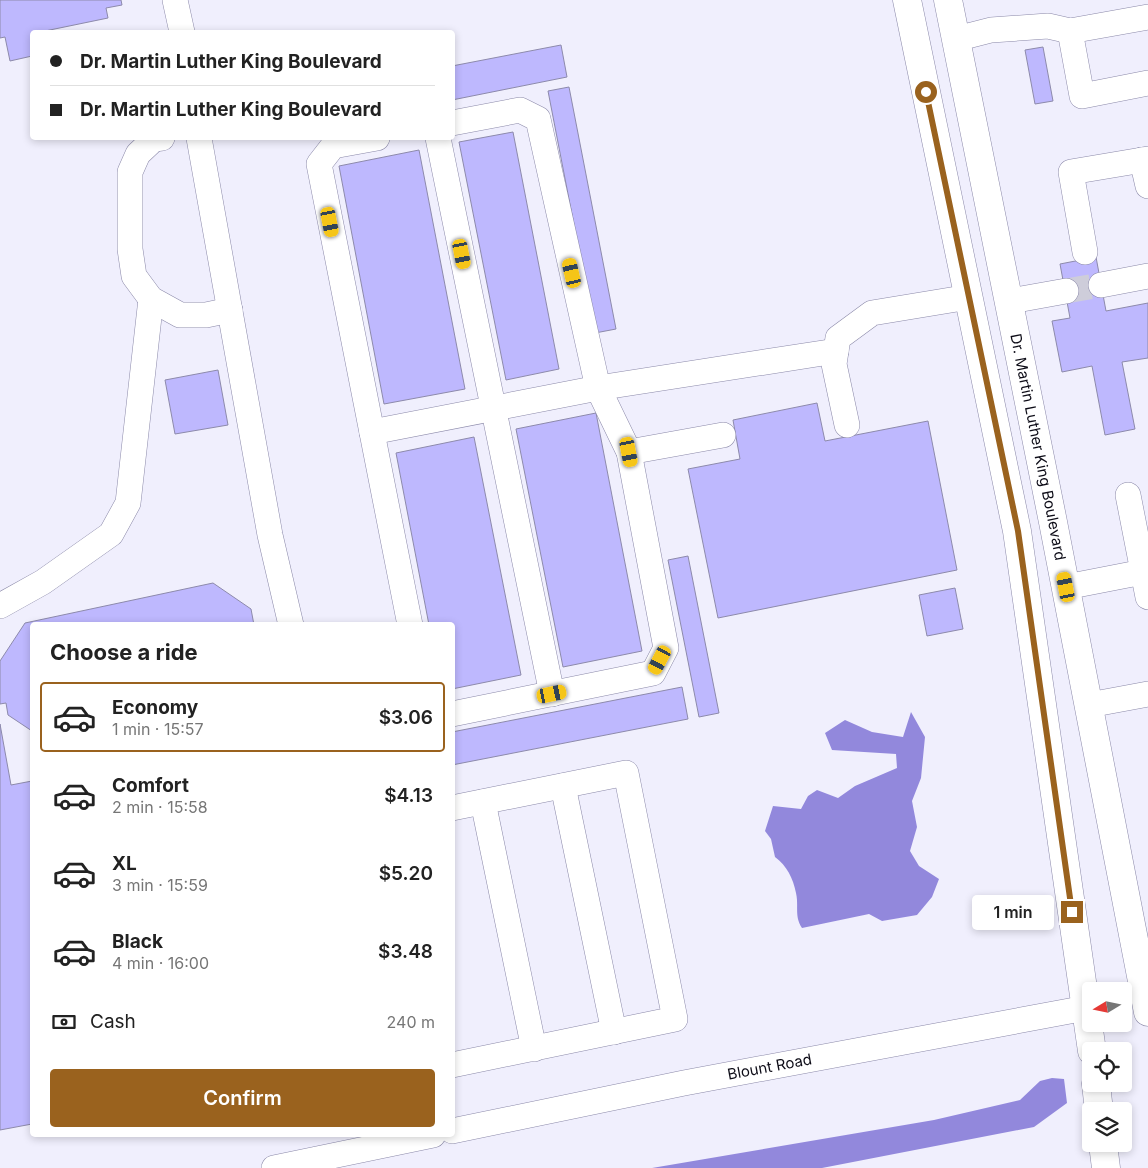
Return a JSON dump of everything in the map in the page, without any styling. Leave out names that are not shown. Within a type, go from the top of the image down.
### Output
[{"type":"main road","points":[[907,0],[1018,531],[1082,982]]},
{"type":"main road","name":"Dr. Martin Luther King Boulevard","points":[[948,0],[1010,301],[1148,1012]]},
{"type":"main road","points":[[942,166],[957,182],[981,260],[1010,301]]},
{"type":"main road","points":[[969,297],[986,305],[1002,350],[1019,433],[1039,451]]},
{"type":"main road","points":[[1104,1152],[1106,1168]]},
{"type":"street","points":[[175,0],[182,30]]},
{"type":"street","points":[[956,39],[991,30],[1048,26],[1070,31],[1148,17]]},
{"type":"street","points":[[1070,31],[1082,96],[1148,83]]},
{"type":"street","points":[[455,121],[520,110],[538,120],[598,388],[629,452],[666,648],[653,673],[455,713]]},
{"type":"street","points":[[154,140],[138,154],[130,172],[130,249],[134,276],[151,299],[180,315],[206,315],[230,310]]},
{"type":"street","points":[[199,140],[270,535],[290,622]]},
{"type":"street","points":[[366,140],[333,146],[318,164],[409,622]]},
{"type":"street","points":[[438,140],[492,409],[552,694]]},
{"type":"street","points":[[1085,252],[1071,172],[1145,160],[1148,186]]},
{"type":"street","points":[[1101,285],[1148,276]]},
{"type":"street","points":[[1010,301],[1066,291]]},
{"type":"street","points":[[847,425],[834,364],[838,338],[872,313],[969,297]]},
{"type":"street","points":[[0,606],[43,582],[111,534],[128,504],[151,299]]},
{"type":"street","points":[[372,432],[598,388],[836,350]]},
{"type":"street","points":[[629,452],[724,435]]},
{"type":"street","points":[[1128,495],[1148,597]]},
{"type":"street","points":[[1066,587],[1143,572]]},
{"type":"street","points":[[1089,705],[1148,694]]},
{"type":"street","points":[[455,807],[626,773],[675,1019],[534,1048],[455,1061]]},
{"type":"street","points":[[563,786],[614,1032]]},
{"type":"street","points":[[483,802],[534,1048]]},
{"type":"street","name":"Blount Road","points":[[455,1130],[684,1083],[1082,1009]]},
{"type":"street","points":[[274,1168],[388,1140],[415,1137]]},
{"type":"shaded area","points":[[911,712],[925,737],[921,778],[912,801],[917,827],[910,851],[919,866],[939,879],[932,897],[917,915],[882,921],[869,914],[802,928],[797,915],[797,898],[793,882],[786,868],[775,857],[771,839],[765,831],[773,806],[801,809],[808,796],[817,790],[838,798],[855,786],[897,768],[896,754],[832,750],[825,733],[845,720],[872,732],[903,737]]},
{"type":"shaded area","points":[[1052,1078],[1064,1079],[1067,1103],[1034,1127],[822,1168],[652,1168],[934,1120],[1020,1100],[1040,1081]]},
{"type":"building","points":[[0,0],[121,0],[122,5],[106,8],[108,18],[50,30],[30,30],[30,56],[10,61],[5,37],[0,38]]},
{"type":"building","points":[[561,45],[567,77],[455,99],[455,65]]},
{"type":"building","points":[[1043,47],[1053,101],[1035,104],[1025,50]]},
{"type":"building","points":[[569,87],[616,329],[595,333],[548,91]]},
{"type":"building","points":[[513,132],[559,369],[506,380],[459,142]]},
{"type":"building","points":[[419,150],[465,389],[384,404],[339,166]]},
{"type":"building","points":[[1096,257],[1106,311],[1148,303],[1148,358],[1122,362],[1135,429],[1105,435],[1092,366],[1062,372],[1052,321],[1070,318],[1060,264]]},
{"type":"building","points":[[218,370],[228,425],[175,434],[165,380]]},
{"type":"building","points":[[817,403],[825,441],[928,421],[957,570],[718,618],[688,469],[740,459],[733,420]]},
{"type":"building","points":[[596,413],[642,651],[563,667],[516,429]]},
{"type":"building","points":[[474,437],[521,675],[455,688],[455,622],[428,622],[396,453]]},
{"type":"building","points":[[688,556],[719,713],[699,717],[668,560]]},
{"type":"building","points":[[213,583],[251,609],[253,622],[30,622],[30,730],[8,715],[6,703],[0,704],[0,661],[25,623]]},
{"type":"building","points":[[955,588],[963,629],[927,636],[919,595]]},
{"type":"building","points":[[682,687],[688,719],[455,764],[455,731]]},
{"type":"building","points":[[0,724],[11,785],[30,781],[30,1124],[0,1130]]},
{"type":"tunnel","points":[[1066,291],[1101,285]]},
{"type":"route","points":[[926,92],[1018,531],[1072,912]]}]
